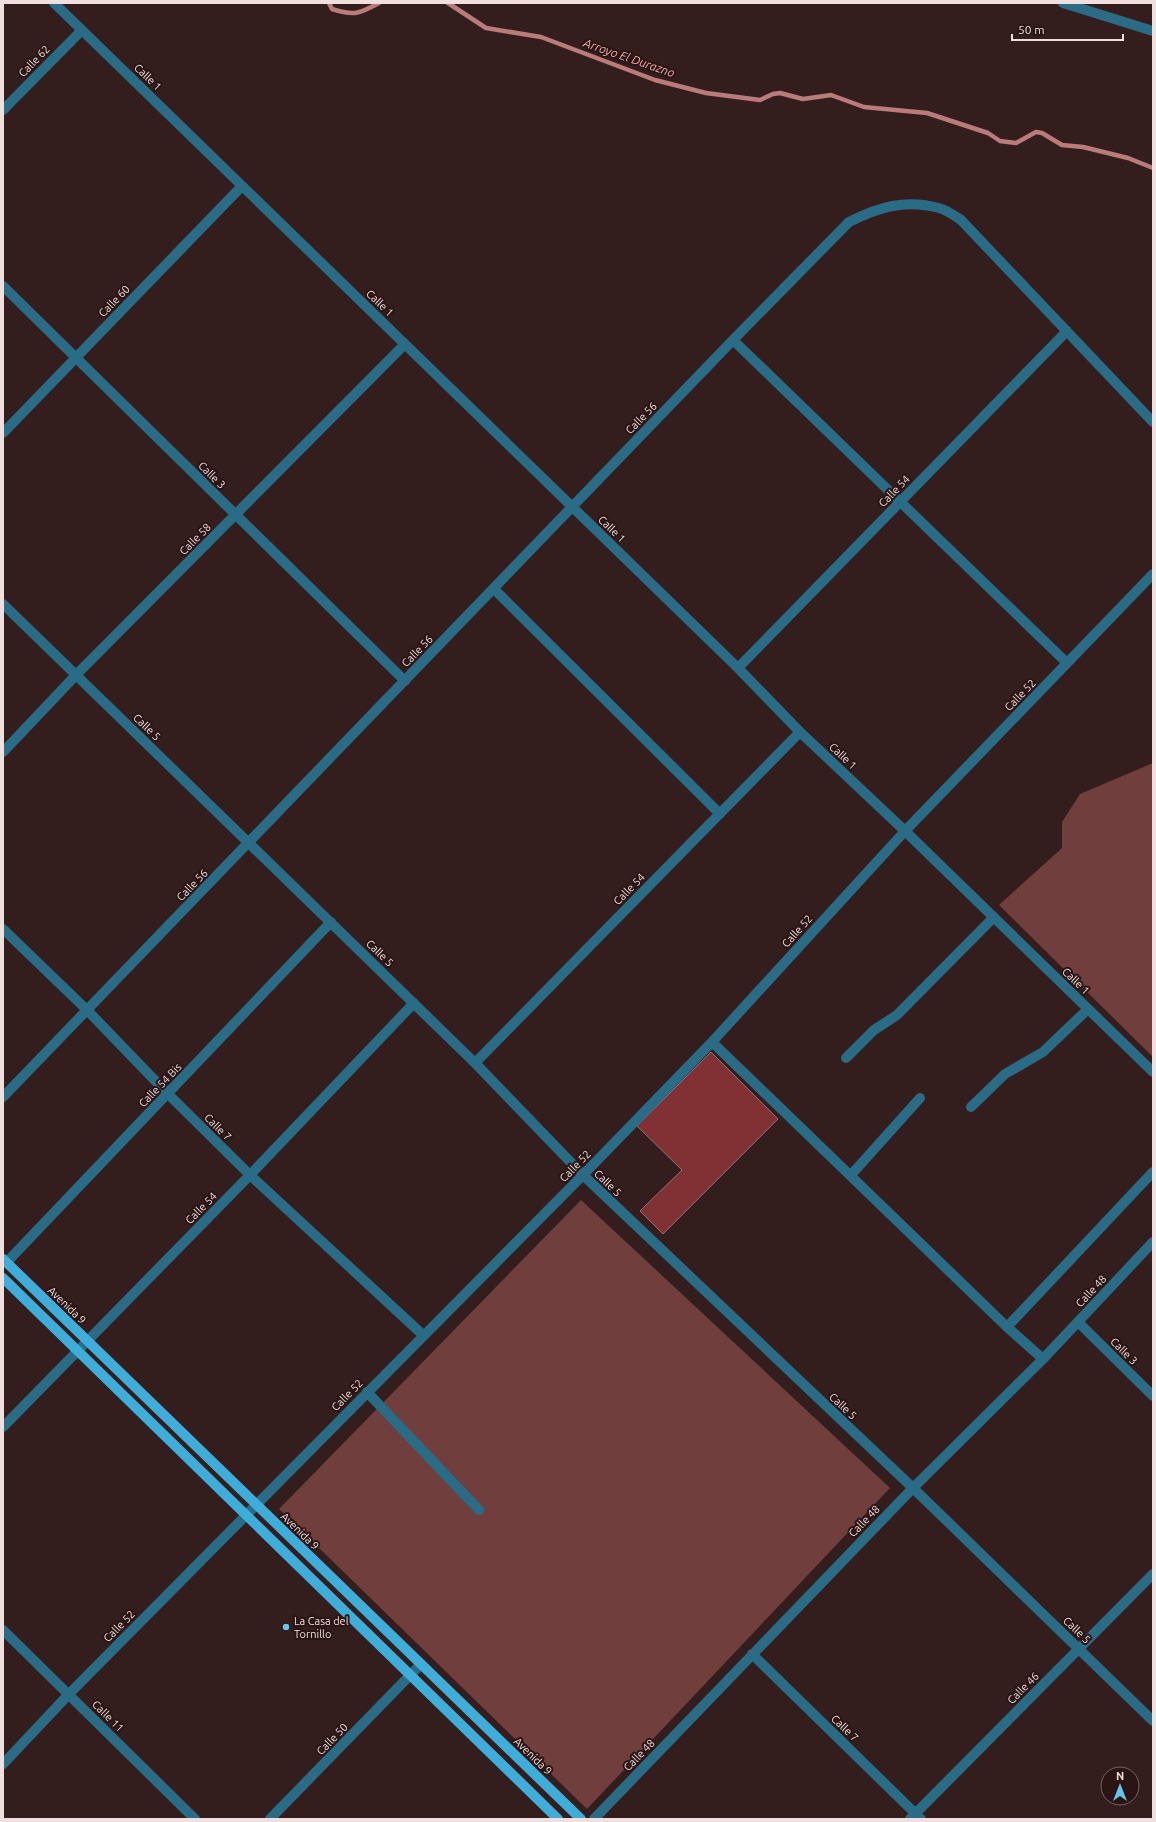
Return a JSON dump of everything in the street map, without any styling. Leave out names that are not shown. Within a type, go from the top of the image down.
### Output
[{"type":"main road","name":"Avenida 9","points":[[5,1261],[580,1819]]},
{"type":"main road","points":[[3,1278],[558,1819]]},
{"type":"street","name":"Calle 1","points":[[54,3],[738,668],[800,732],[905,831],[1153,1072]]},
{"type":"street","points":[[1063,3],[1153,31]]},
{"type":"street","name":"Calle 62","points":[[3,110],[82,30]]},
{"type":"street","name":"Calle 60","points":[[3,433],[242,186]]},
{"type":"street","name":"Calle 56","points":[[3,1097],[733,340],[849,222],[871,211],[890,206],[917,205],[940,208],[962,220],[1153,422]]},
{"type":"street","name":"Calle 3","points":[[3,286],[405,681]]},
{"type":"street","name":"Calle 54","points":[[738,668],[1067,331]]},
{"type":"street","points":[[733,340],[1067,663]]},
{"type":"street","name":"Calle 58","points":[[3,752],[76,675],[405,344]]},
{"type":"street","name":"Calle 52","points":[[3,1764],[68,1694],[712,1042],[905,831],[1153,574]]},
{"type":"street","points":[[494,589],[720,814]]},
{"type":"street","name":"Calle 5","points":[[3,604],[475,1063],[582,1175],[913,1488],[1153,1721]]},
{"type":"street","name":"Calle 54","points":[[475,1063],[800,732]]},
{"type":"street","points":[[846,1058],[874,1030],[897,1015],[994,917]]},
{"type":"street","name":"Calle 54 Bis","points":[[5,1261],[168,1094],[331,922]]},
{"type":"street","name":"Calle 7","points":[[3,929],[87,1010],[168,1094],[250,1175],[423,1335]]},
{"type":"street","name":"Calle 54","points":[[3,1427],[250,1175],[414,1003]]},
{"type":"street","points":[[971,1108],[1005,1074],[1043,1052],[1088,1008]]},
{"type":"street","points":[[712,1042],[1007,1327],[1043,1359]]},
{"type":"street","points":[[851,1175],[920,1098]]},
{"type":"street","points":[[1007,1327],[1153,1172]]},
{"type":"street","name":"Calle 48","points":[[594,1819],[913,1488],[1043,1359],[1153,1242]]},
{"type":"street","name":"Calle 3","points":[[1078,1322],[1153,1396]]},
{"type":"street","points":[[367,1392],[479,1510]]},
{"type":"street","name":"Calle 46","points":[[915,1817],[1153,1574]]},
{"type":"street","name":"Calle 11","points":[[3,1630],[195,1819]]},
{"type":"street","name":"Calle 7","points":[[752,1654],[915,1817]]},
{"type":"street","name":"Calle 50","points":[[270,1819],[421,1664]]},
{"type":"shaded area","points":[[1153,763],[1153,1057],[999,905],[1062,848],[1062,822],[1080,794]]},
{"type":"shaded area","points":[[581,1200],[890,1488],[587,1809],[279,1509]]},
{"type":"building","points":[[711,1052],[778,1119],[663,1234],[640,1211],[682,1170],[637,1126]]},
{"type":"waterway","name":"Arroyo El Durazno","points":[[329,3],[332,9],[346,13],[361,12],[379,3]]},
{"type":"waterway","name":"Arroyo El Durazno","points":[[448,3],[486,28],[541,37],[655,80],[706,93],[760,100],[773,94],[780,93],[803,99],[831,95],[864,107],[927,113],[988,133],[1000,141],[1016,143],[1036,132],[1042,133],[1062,145],[1083,147],[1128,158],[1153,168]]},
{"type":"place","name":"La Casa del Tornillo","points":[[286,1627]]}]
